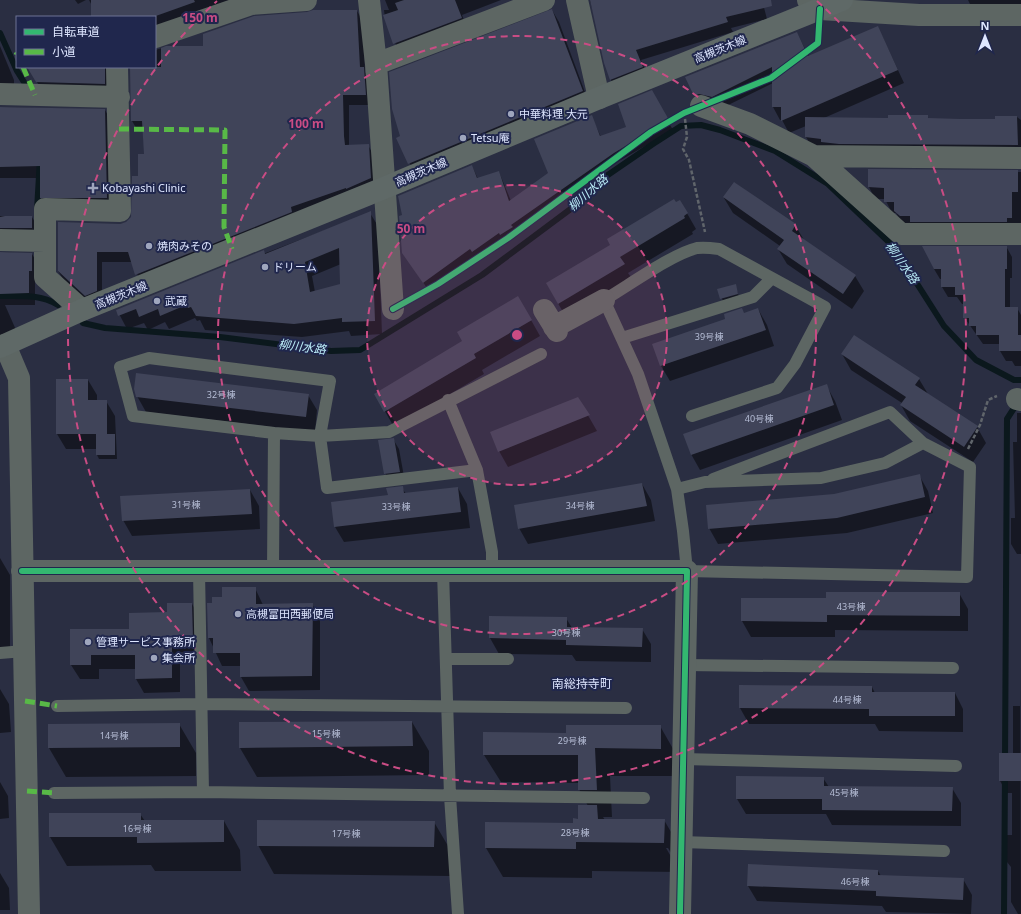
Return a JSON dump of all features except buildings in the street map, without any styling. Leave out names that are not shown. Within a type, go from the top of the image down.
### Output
[{"type":"main road","name":"高槻茨木線","points":[[2,346],[82,310],[384,188],[599,98],[814,4],[842,0]]},
{"type":"street","points":[[156,37],[251,4],[306,0]]},
{"type":"street","points":[[369,0],[376,64],[393,309]]},
{"type":"street","points":[[376,64],[544,0]]},
{"type":"street","points":[[577,0],[599,98]]},
{"type":"street","points":[[814,4],[919,15],[1021,15]]},
{"type":"street","points":[[82,310],[45,277],[45,209],[120,211],[119,97],[117,68]]},
{"type":"street","points":[[0,94],[119,97]]},
{"type":"street","points":[[693,110],[750,124],[814,156],[901,234],[1021,234]]},
{"type":"street","points":[[814,156],[1021,158]]},
{"type":"street","points":[[0,240],[45,241]]},
{"type":"street","points":[[552,323],[604,300]]},
{"type":"street","points":[[2,346],[19,378],[29,914]]},
{"type":"street","points":[[22,571],[687,571],[680,914]]},
{"type":"lane","points":[[677,489],[704,482],[890,412],[923,443],[970,468],[967,577],[687,571],[684,530],[677,489],[638,374],[604,300],[672,259],[696,248],[707,247],[719,249],[825,307],[795,364],[777,388],[692,416]]},
{"type":"lane","points":[[622,338],[753,297],[772,278]]},
{"type":"lane","points":[[478,470],[327,488],[320,436],[330,381],[149,358],[120,367],[133,416],[274,433],[320,436],[389,432],[448,400],[541,354]]},
{"type":"lane","points":[[448,400],[478,470],[492,552],[492,571]]},
{"type":"lane","points":[[273,571],[274,433]]},
{"type":"lane","points":[[704,482],[820,478],[884,463],[923,443]]},
{"type":"lane","points":[[199,571],[203,792]]},
{"type":"lane","points":[[443,571],[450,796],[458,914]]},
{"type":"lane","points":[[0,652],[24,651]]},
{"type":"lane","points":[[446,659],[508,659]]},
{"type":"lane","points":[[685,665],[953,668]]},
{"type":"lane","points":[[57,706],[202,704],[626,708]]},
{"type":"lane","points":[[683,759],[956,766]]},
{"type":"lane","points":[[54,793],[203,792],[644,798]]},
{"type":"lane","points":[[682,842],[944,851]]},
{"type":"path","points":[[678,117],[693,110]]},
{"type":"path","points":[[693,110],[683,149],[689,160],[704,224],[707,247]]},
{"type":"path","points":[[970,468],[968,449],[980,425],[988,400],[998,396],[1019,399]]},
{"type":"waterway","points":[[0,33],[17,71],[29,90]]},
{"type":"waterway","name":"柳川水路","points":[[83,323],[105,328],[220,337],[331,351],[360,350],[482,275],[580,202],[602,179],[653,144],[681,126],[701,125],[720,130],[775,151],[828,184],[893,246],[944,326],[976,360],[1014,380],[1021,380]]},
{"type":"waterway","points":[[37,210],[40,159]]},
{"type":"waterway","name":"柳川水路","points":[[0,296],[37,297],[51,301],[58,305]]},
{"type":"waterway","points":[[1005,760],[1007,419],[1018,402]]},
{"type":"waterway","points":[[1004,914],[1005,774]]},
{"type":"marked path","points":[[23,68],[35,95]]},
{"type":"marked path","points":[[119,129],[225,130],[224,227],[232,249]]},
{"type":"marked path","points":[[25,701],[57,706]]},
{"type":"marked path","points":[[27,791],[54,793]]},
{"type":"cycle path","points":[[393,309],[438,284],[508,238],[651,132],[684,113],[771,78],[818,43],[820,9]]},
{"type":"cycle path","points":[[22,571],[687,571],[680,914]]},
{"type":"place","name":"中華料理 大元","points":[[511,114]]},
{"type":"place","name":"Tetsu庵","points":[[463,138]]},
{"type":"place","name":"Kobayashi Clinic","points":[[93,188]]},
{"type":"place","name":"焼肉みその","points":[[149,246]]},
{"type":"place","name":"ドリーム","points":[[265,267]]},
{"type":"place","name":"武蔵","points":[[157,301]]},
{"type":"place","name":"高槻富田西郵便局","points":[[238,614]]},
{"type":"place","name":"管理サービス事務所","points":[[88,642]]},
{"type":"place","name":"集会所","points":[[154,658]]},
{"type":"district","name":"南総持寺町","points":[[582,684]]}]
